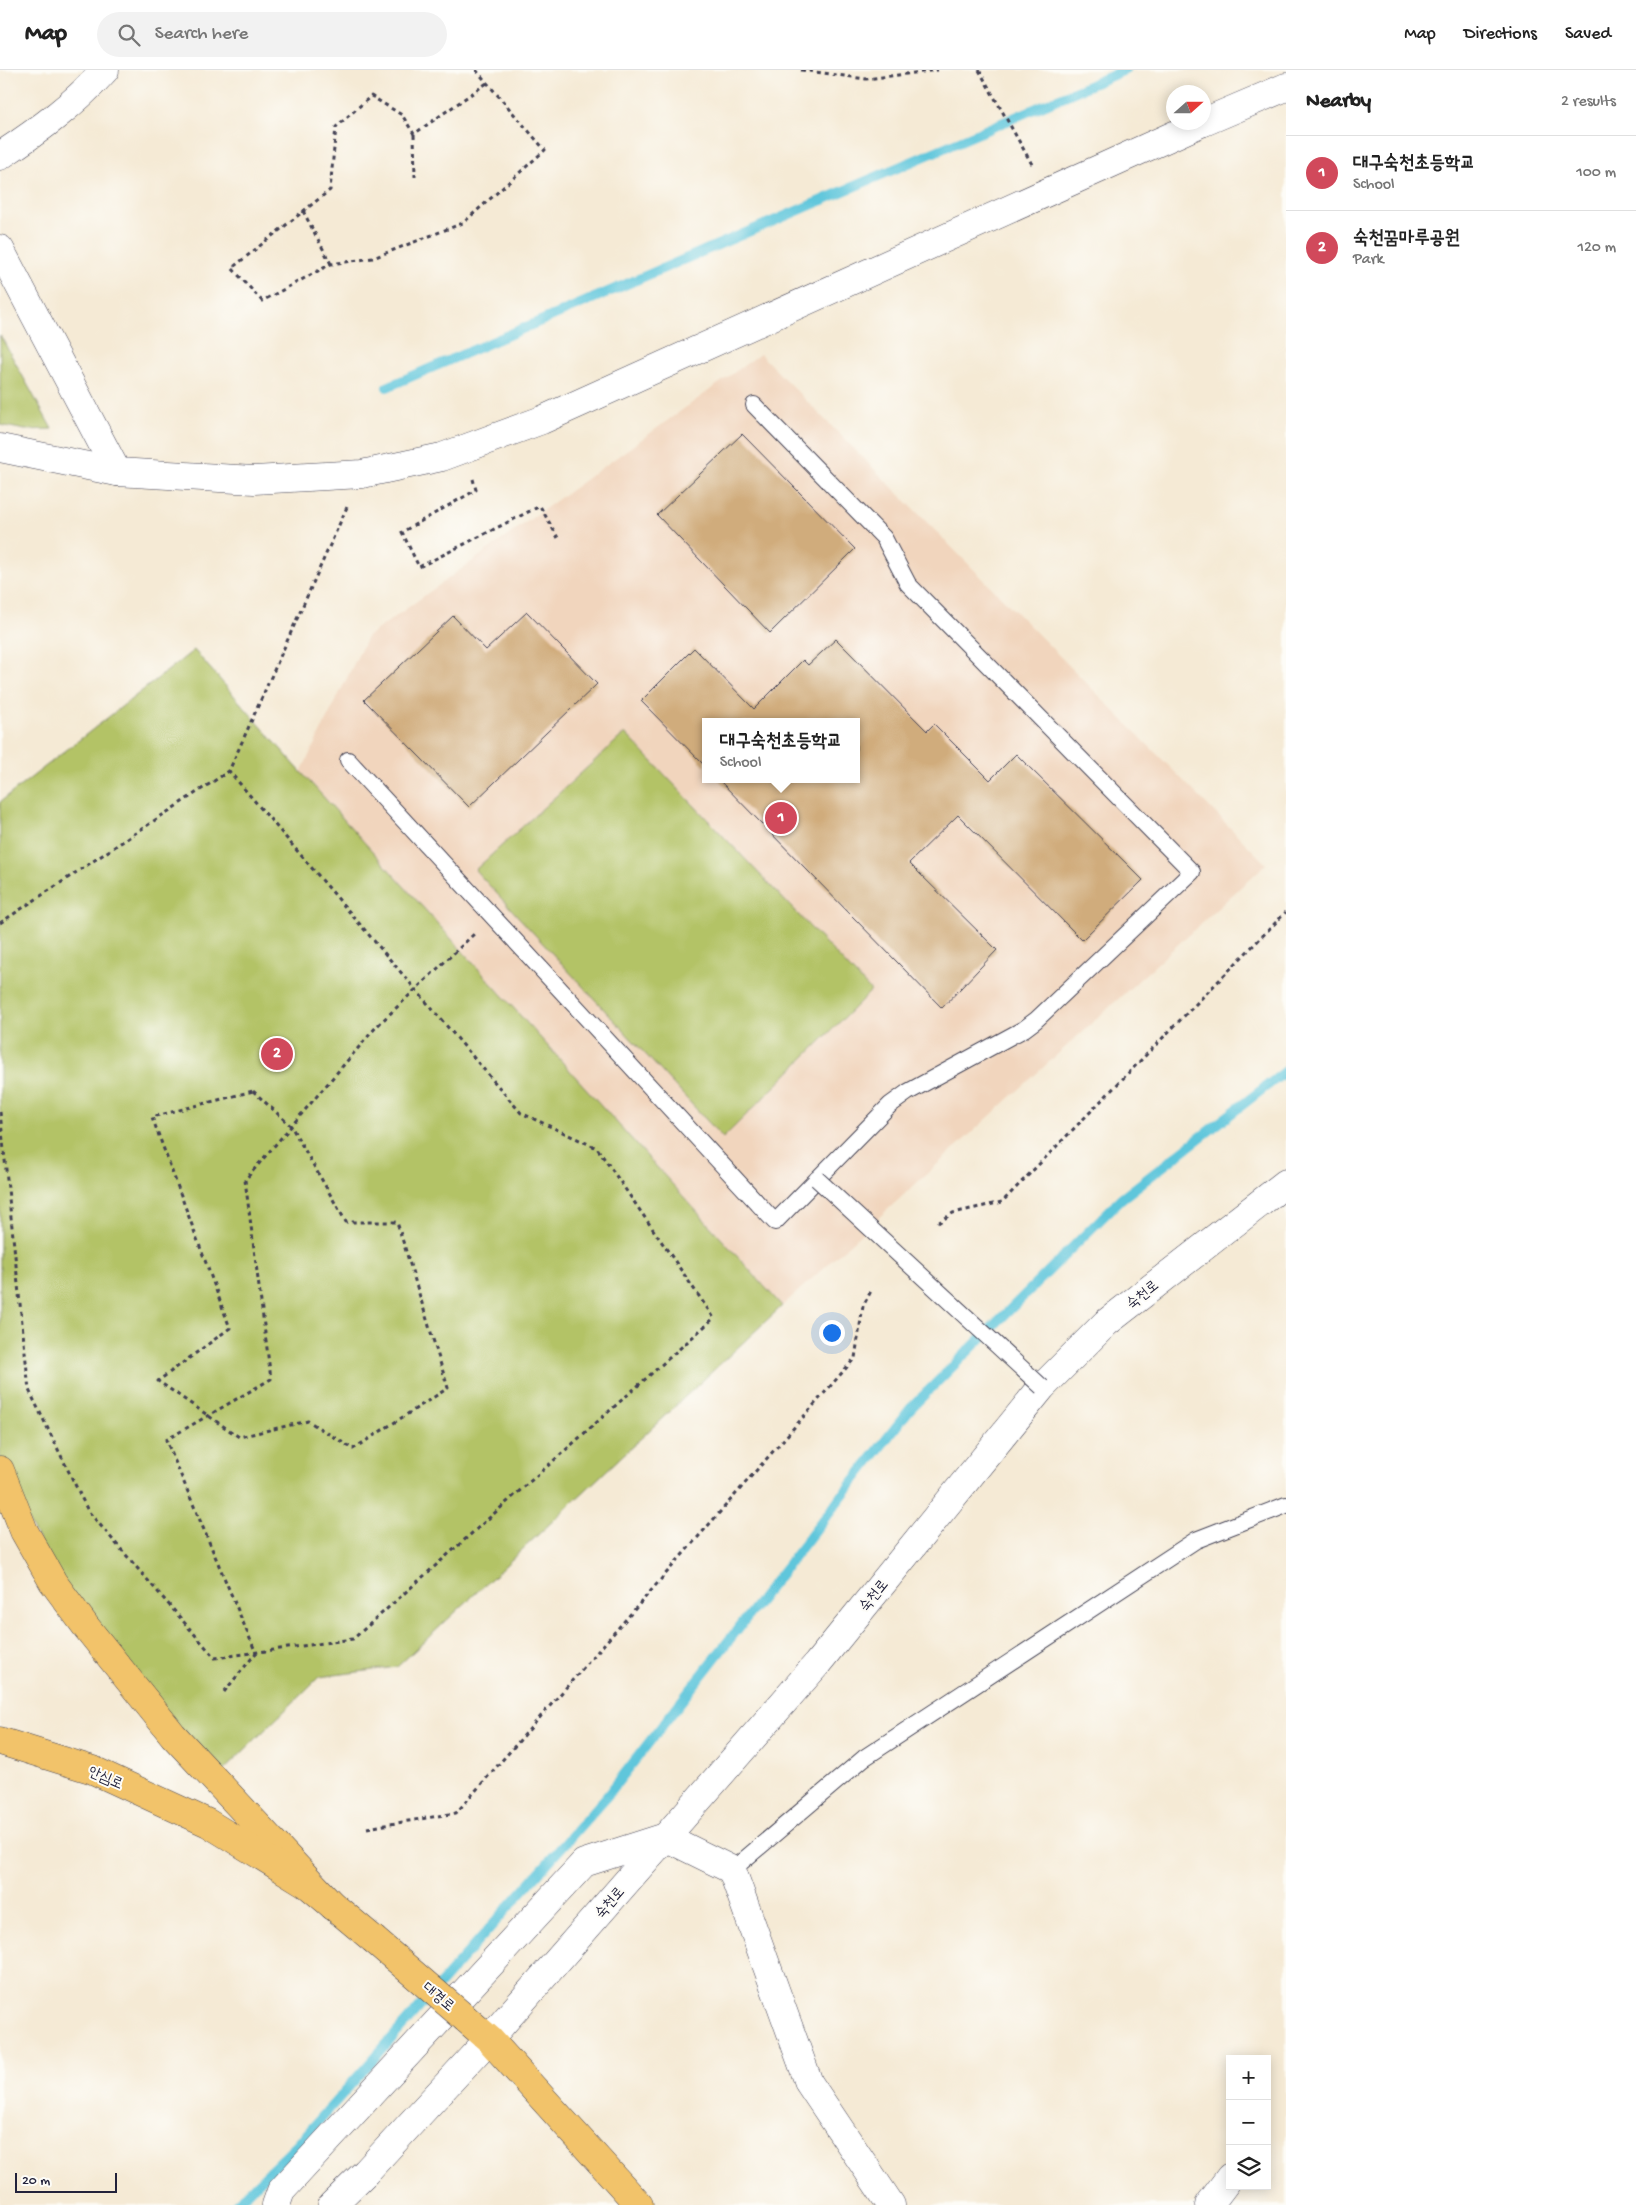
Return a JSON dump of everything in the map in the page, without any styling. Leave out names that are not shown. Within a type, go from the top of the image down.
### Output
[{"type":"main road","points":[[0,1470],[24,1531],[53,1582],[87,1628],[174,1736],[333,1906]]},
{"type":"main road","name":"안심로","points":[[0,1741],[93,1770],[208,1823]]},
{"type":"main road","name":"대경로","points":[[208,1823],[307,1884],[466,2019],[488,2039],[639,2205]]},
{"type":"street","points":[[0,156],[50,121],[87,90],[105,70]]},
{"type":"street","points":[[1211,119],[1286,87]]},
{"type":"street","points":[[0,448],[117,472],[254,480],[362,474],[442,458],[551,416],[1186,130]]},
{"type":"street","points":[[0,248],[117,472]]},
{"type":"street","name":"숙천로","points":[[332,2205],[366,2172],[488,2039],[817,1664],[1042,1387],[1106,1323],[1286,1183]]},
{"type":"street","points":[[276,2205],[281,2191],[584,1862],[665,1837],[732,1870],[809,2083],[891,2205]]},
{"type":"street","points":[[1209,2205],[1226,2182]]},
{"type":"lane","points":[[348,760],[774,1222],[890,1105],[908,1092],[1024,1029],[1036,1020],[1192,872],[908,584],[884,538],[754,405]]},
{"type":"lane","points":[[817,1179],[1042,1387]]},
{"type":"lane","points":[[732,1870],[864,1758],[1196,1540],[1286,1505]]},
{"type":"path","points":[[415,177],[414,134],[402,115],[371,96],[336,127],[330,190],[232,268],[262,301],[332,264],[373,258],[463,223],[545,150],[476,70]]},
{"type":"path","points":[[801,70],[866,79],[936,70]]},
{"type":"path","points":[[979,70],[1048,193]]},
{"type":"path","points":[[414,134],[487,83]]},
{"type":"path","points":[[303,211],[332,264]]},
{"type":"path","points":[[463,450],[476,490],[402,532],[419,567],[540,506],[558,538]]},
{"type":"path","points":[[0,923],[229,771],[362,474]]},
{"type":"path","points":[[0,1112],[29,1390],[88,1511],[215,1658],[353,1639],[714,1318],[597,1148],[522,1114],[229,771]]},
{"type":"path","points":[[938,1223],[953,1213],[1002,1202],[1286,912]]},
{"type":"path","points":[[256,1653],[166,1440],[271,1379],[245,1180],[377,1026],[492,917]]},
{"type":"path","points":[[253,1091],[291,1126],[346,1222],[397,1222],[448,1388],[353,1448],[308,1421],[239,1437],[158,1381],[230,1328],[152,1117],[253,1091]]},
{"type":"path","points":[[367,1828],[456,1813],[855,1358],[863,1306],[871,1291]]},
{"type":"path","points":[[224,1692],[256,1653]]},
{"type":"shaded area","points":[[760,354],[1266,864],[782,1306],[301,772],[367,637]]},
{"type":"green space","points":[[0,335],[52,429],[25,430],[0,425]]},
{"type":"green space","points":[[194,650],[301,772],[782,1306],[397,1667],[319,1677],[215,1779],[87,1628],[0,1470],[0,802]]},
{"type":"green space","points":[[625,733],[871,991],[723,1138],[475,870]]},
{"type":"building","points":[[742,434],[855,549],[770,633],[657,515]]},
{"type":"building","points":[[527,612],[597,684],[469,807],[364,700],[453,616],[486,650]]},
{"type":"building","points":[[836,639],[927,731],[934,724],[990,780],[1016,754],[1143,880],[1082,940],[958,815],[909,863],[997,950],[942,1008],[722,783],[860,783],[860,718],[702,718],[702,763],[641,701],[694,648],[754,709],[803,660],[808,665]]},
{"type":"waterway","points":[[387,387],[1125,70]]},
{"type":"waterway","points":[[235,2205],[298,2144],[607,1796],[910,1409],[1121,1199],[1286,1071]]},
{"type":"place","name":"대구숙천초등학교","points":[[781,818]]},
{"type":"place","name":"숙천꿈마루공원","points":[[277,1054]]}]
